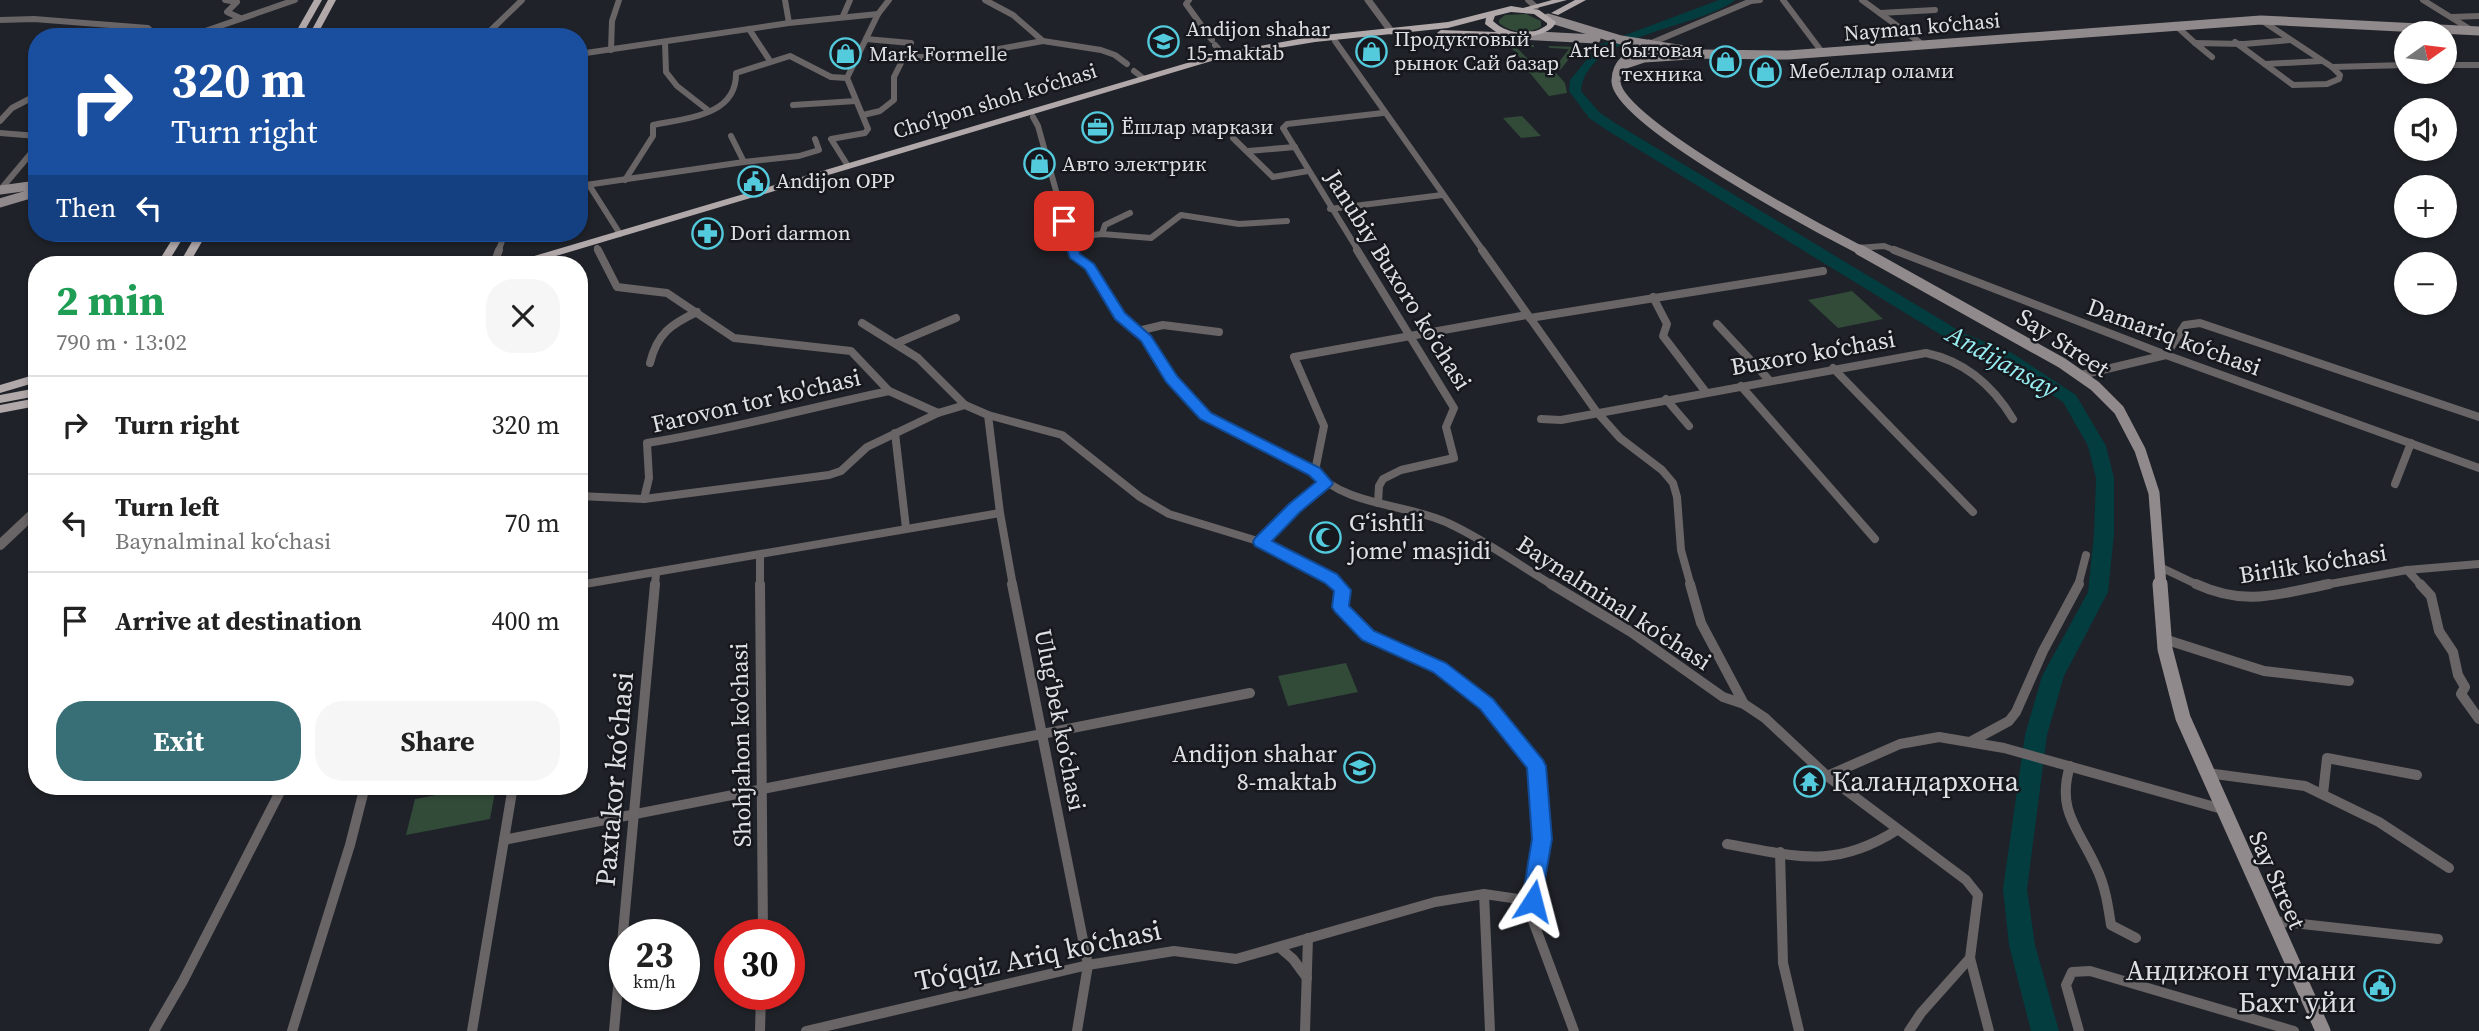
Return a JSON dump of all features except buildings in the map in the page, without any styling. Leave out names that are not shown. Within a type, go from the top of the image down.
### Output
[{"type":"main road","points":[[301,28],[318,0]]},
{"type":"main road","points":[[317,28],[332,0]]},
{"type":"main road","name":"Choʻlpon shoh koʻchasi","points":[[570,256],[1029,115],[1138,74],[1292,42],[1448,25],[1563,0]]},
{"type":"main road","points":[[1548,18],[1582,0]]},
{"type":"main road","points":[[1519,9],[1621,40]]},
{"type":"main road","points":[[1492,14],[1488,22],[1492,27],[1520,35],[1621,40],[1704,54]]},
{"type":"main road","name":"Choʻlpon shoh koʻchasi","points":[[544,256],[848,166],[1228,61],[1335,41],[1428,33],[1520,35],[1548,30],[1552,26],[1548,18]]},
{"type":"main road","name":"Nayman koʻchasi","points":[[1704,54],[1776,55],[2261,20],[2476,31]]},
{"type":"main road","points":[[1619,66],[1632,50],[1649,44]]},
{"type":"main road","points":[[1619,66],[1644,58],[1704,54]]},
{"type":"main road","name":"Say Street","points":[[1619,66],[1618,88],[1658,127],[1756,195],[2081,375],[2119,410],[2140,450],[2154,493],[2164,639],[2183,718],[2323,1031]]},
{"type":"main road","points":[[0,189],[28,186]]},
{"type":"main road","points":[[0,203],[28,195]]},
{"type":"main road","points":[[0,389],[28,382]]},
{"type":"main road","points":[[0,399],[28,394]]},
{"type":"main road","points":[[0,409],[28,404]]},
{"type":"street","points":[[225,0],[237,2],[227,12],[240,18]]},
{"type":"street","points":[[213,28],[295,0]]},
{"type":"street","points":[[492,28],[522,0]]},
{"type":"street","points":[[611,50],[612,21],[619,0]]},
{"type":"street","points":[[785,0],[789,23]]},
{"type":"street","points":[[843,16],[850,0]]},
{"type":"street","points":[[848,166],[831,139],[865,133],[868,129],[847,78],[878,14],[890,0]]},
{"type":"street","points":[[987,0],[1013,15],[1043,41]]},
{"type":"street","points":[[1189,0],[1186,4],[1224,55]]},
{"type":"street","points":[[1368,0],[1391,31]]},
{"type":"street","points":[[1528,0],[1536,7]]},
{"type":"street","points":[[1649,44],[1751,1],[1760,0]]},
{"type":"street","points":[[1783,0],[1822,52]]},
{"type":"street","points":[[1862,0],[1922,44]]},
{"type":"street","points":[[2423,0],[2476,31]]},
{"type":"street","points":[[1880,13],[1935,10]]},
{"type":"street","points":[[588,53],[789,23],[878,14]]},
{"type":"street","points":[[2452,17],[2479,16]]},
{"type":"street","points":[[0,20],[34,19],[149,28]]},
{"type":"street","points":[[2235,42],[2293,85],[2327,84],[2339,79],[2340,75],[2332,67],[2261,20]]},
{"type":"street","points":[[2175,25],[2212,57]]},
{"type":"street","points":[[749,29],[770,61]]},
{"type":"street","points":[[863,115],[880,111],[894,100],[894,72],[905,57],[910,43],[866,39]]},
{"type":"street","points":[[2195,43],[2244,44],[2290,40]]},
{"type":"street","points":[[905,57],[954,57],[1043,41],[1101,50],[1115,55],[1127,64]]},
{"type":"street","points":[[1335,41],[1383,113],[1596,411],[1620,438],[1662,470],[1673,483],[1677,497],[1681,550],[1701,623],[1744,704]]},
{"type":"street","points":[[665,42],[666,72],[677,86],[709,111]]},
{"type":"street","points":[[625,180],[653,136],[653,125],[709,111],[730,102],[738,87],[736,73],[789,56],[831,77],[847,78]]},
{"type":"street","points":[[2265,64],[2322,61]]},
{"type":"street","points":[[2332,67],[2394,65]]},
{"type":"street","points":[[2457,65],[2479,65]]},
{"type":"street","points":[[0,119],[12,108],[28,100]]},
{"type":"street","points":[[793,105],[856,101]]},
{"type":"street","name":"Janubiy Buxoro koʻchasi","points":[[1378,503],[1378,486],[1385,477],[1454,458],[1446,426],[1454,408],[1330,209],[1283,128],[1287,124],[1383,113]]},
{"type":"street","name":"Baynalminal koʻchasi","points":[[1029,115],[1038,127],[1074,255],[1090,267],[1120,316],[1146,339],[1171,379],[1205,416],[1315,471],[1325,483],[1378,503],[1447,522],[1631,632],[1723,697],[1744,704],[1765,718],[1827,776],[1966,880],[1978,895],[1970,958]]},
{"type":"street","points":[[0,133],[28,135]]},
{"type":"street","points":[[731,136],[744,162]]},
{"type":"street","points":[[1233,138],[1273,177],[1308,171]]},
{"type":"street","points":[[620,234],[589,185],[799,156],[819,150],[816,139]]},
{"type":"street","points":[[1248,151],[1295,147]]},
{"type":"street","points":[[0,189],[28,156]]},
{"type":"street","points":[[1330,209],[1443,195]]},
{"type":"street","points":[[1102,234],[1105,225],[1130,213]]},
{"type":"street","points":[[1069,238],[1102,234],[1151,238],[1181,215],[1239,223],[1287,221]]},
{"type":"street","name":"Damariq koʻchasi","points":[[1856,248],[1884,246],[2166,355],[2479,468]]},
{"type":"street","points":[[597,248],[617,286],[667,293],[734,338],[851,351],[889,391],[938,413]]},
{"type":"street","points":[[1315,471],[1324,426],[1294,356],[1528,316],[1823,271]]},
{"type":"street","points":[[1653,297],[1667,324],[1663,335],[1705,391]]},
{"type":"street","points":[[650,363],[654,344],[665,328],[697,312]]},
{"type":"street","points":[[897,343],[956,318]]},
{"type":"street","points":[[862,323],[931,366],[965,405],[988,415],[1062,435],[1140,497],[1169,514],[1261,542],[1331,579],[1342,590],[1341,607],[1368,635],[1439,668],[1487,704],[1537,766],[1542,839],[1533,901],[1529,910],[1574,1031]]},
{"type":"street","points":[[2081,375],[2166,355],[2185,325],[2200,323],[2479,417]]},
{"type":"street","points":[[1717,324],[1770,381]]},
{"type":"street","points":[[1138,331],[1163,325],[1220,332]]},
{"type":"street","name":"Buxoro koʻchasi","points":[[1541,419],[1561,420],[1666,398],[1926,353],[1950,359],[1975,376],[2002,402],[2014,419]]},
{"type":"street","points":[[1833,368],[1973,512]]},
{"type":"street","points":[[1741,386],[1875,539]]},
{"type":"street","name":"Farovon tor ko'chasi","points":[[644,499],[649,478],[647,443],[709,433],[774,415],[889,391]]},
{"type":"street","points":[[1666,398],[1689,426]]},
{"type":"street","points":[[588,496],[644,499],[829,475],[841,471],[867,447],[938,413],[965,405]]},
{"type":"street","name":"Ulugʻbek koʻchasi","points":[[988,415],[1000,513],[1088,965],[1077,1031]]},
{"type":"street","points":[[895,433],[905,528]]},
{"type":"street","points":[[2395,484],[2411,443]]},
{"type":"street","points":[[1261,542],[1294,508],[1325,483]]},
{"type":"street","points":[[588,584],[1000,513]]},
{"type":"street","points":[[0,545],[28,519]]},
{"type":"street","name":"Shohjahon ko'chasi","points":[[760,555],[763,919]]},
{"type":"street","points":[[1970,742],[2009,721],[2016,712],[2043,651],[2079,585],[2086,555]]},
{"type":"street","name":"Birlik koʻchasi","points":[[2160,567],[2222,595],[2248,600],[2407,570],[2479,564]]},
{"type":"street","points":[[2407,570],[2431,596],[2439,631],[2453,652],[2458,675],[2465,687],[2461,694],[2479,719]]},
{"type":"street","name":"Paxtakor koʻchasi","points":[[614,1031],[656,573]]},
{"type":"street","points":[[2164,639],[2280,675],[2349,681]]},
{"type":"street","points":[[504,840],[1250,693]]},
{"type":"street","points":[[1827,776],[1900,744],[1939,737],[2004,748],[2222,809]]},
{"type":"street","points":[[2323,794],[2327,758],[2417,775]]},
{"type":"street","points":[[2065,764],[2063,804],[2097,869],[2111,925],[2136,938]]},
{"type":"street","points":[[2207,773],[2286,781],[2323,794],[2379,822],[2449,868]]},
{"type":"street","points":[[154,1031],[189,970],[278,795]]},
{"type":"street","points":[[292,1031],[350,845],[363,795]]},
{"type":"street","points":[[472,1031],[512,795]]},
{"type":"street","points":[[1727,844],[1824,857],[1853,853],[1877,843],[1897,830]]},
{"type":"street","points":[[1780,852],[1783,963],[1799,1031]]},
{"type":"street","points":[[1484,894],[1490,1031]]},
{"type":"street","name":"Toʻqqiz Ariq koʻchasi","points":[[806,1031],[1088,965],[1174,951],[1236,959],[1435,902],[1484,894],[1533,901]]},
{"type":"street","points":[[2274,921],[2438,939]]},
{"type":"street","points":[[1305,1031],[1308,938]]},
{"type":"street","points":[[1279,947],[1293,959],[1307,978]]},
{"type":"street","points":[[1909,1031],[1921,1013],[1970,958]]},
{"type":"street","points":[[1970,958],[1989,1031]]},
{"type":"street","points":[[2079,1031],[2066,985],[2072,972],[2090,971],[2294,1031]]},
{"type":"street","points":[[760,1031],[761,1010]]},
{"type":"green space","points":[[1526,14],[1541,21],[1541,27],[1520,31],[1499,23],[1505,15]]},
{"type":"green space","points":[[1508,44],[1534,45],[1517,48],[1535,66],[1555,67],[1569,49],[1548,46],[1579,47],[1560,70],[1530,69]]},
{"type":"green space","points":[[1529,72],[1556,73],[1565,83],[1567,93],[1549,96]]},
{"type":"green space","points":[[1522,116],[1541,136],[1521,138],[1503,118]]},
{"type":"green space","points":[[1852,291],[1883,319],[1838,328],[1808,300]]},
{"type":"green space","points":[[1346,663],[1358,692],[1288,706],[1278,676]]},
{"type":"green space","points":[[436,795],[494,795],[490,819],[406,835],[415,799]]},
{"type":"waterway","name":"Andijansay","points":[[1729,0],[1603,48],[1576,80],[1575,91],[1594,115],[1610,126],[1957,337],[2006,357],[2037,375],[2070,399],[2097,446],[2105,478],[2104,534],[2098,592],[2053,676],[2036,735],[2015,889],[2022,945],[2045,1031]]},
{"type":"place","name":"Andijon shahar 15-maktab","points":[[1163,41]]},
{"type":"place","name":"Продуктовый рынок Сай базар","points":[[1371,51]]},
{"type":"place","name":"Mark Formelle","points":[[846,54]]},
{"type":"place","name":"Artel бытовая техника","points":[[1726,62]]},
{"type":"place","name":"Мебеллар олами","points":[[1766,71]]},
{"type":"place","name":"Ёшлар маркази","points":[[1098,127]]},
{"type":"place","name":"Авто электрик","points":[[1039,164]]},
{"type":"place","name":"Andijon OPP","points":[[753,181]]},
{"type":"place","name":"Dori darmon","points":[[707,233]]},
{"type":"place","name":"Gʻishtli jome' masjidi","points":[[1326,537]]},
{"type":"place","name":"Andijon shahar 8-maktab","points":[[1360,768]]},
{"type":"place","name":"Каландархона","points":[[1809,781]]},
{"type":"place","name":"Андижон тумани Бахт уйи","points":[[2379,986]]},
{"type":"route","points":[[1064,221],[1074,255],[1090,267],[1120,316],[1146,339],[1171,379],[1205,416],[1315,471],[1325,483],[1294,508],[1261,542],[1331,579],[1342,590],[1341,607],[1368,635],[1439,668],[1487,704],[1537,766],[1542,839],[1533,901]]}]
